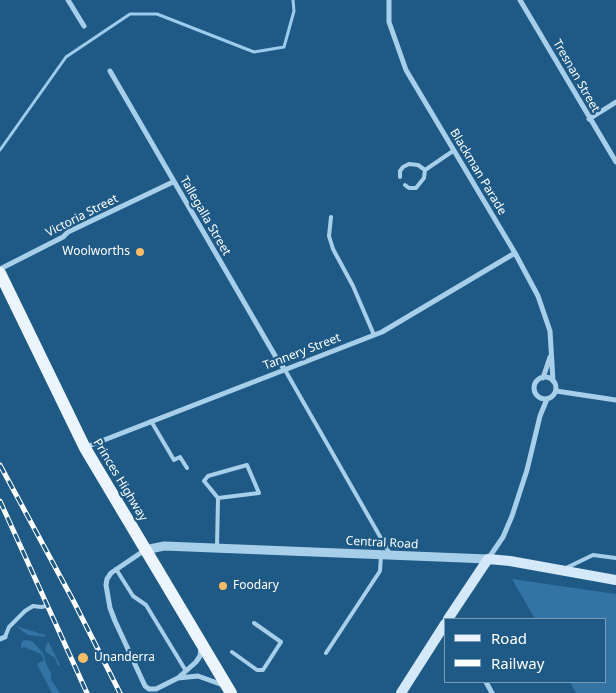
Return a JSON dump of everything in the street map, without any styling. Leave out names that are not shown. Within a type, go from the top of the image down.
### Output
[{"type":"main road","name":"Princes Highway","points":[[0,273],[85,448],[229,690]]},
{"type":"main road","name":"Central Road","points":[[488,559],[510,561],[616,580]]},
{"type":"main road","points":[[449,618],[488,559]]},
{"type":"main road","points":[[400,693],[444,626]]},
{"type":"street","points":[[68,0],[84,26]]},
{"type":"street","name":"Blackman Parade","points":[[389,0],[389,22],[406,70],[515,253],[538,296],[550,331],[553,381]]},
{"type":"street","name":"Tresnan Street","points":[[520,0],[616,162]]},
{"type":"street","name":"Tallegalla Street","points":[[110,71],[276,359],[285,370]]},
{"type":"street","points":[[589,119],[616,102]]},
{"type":"street","name":"Victoria Street","points":[[0,269],[63,237],[68,232],[173,182]]},
{"type":"street","name":"Tannery Street","points":[[85,448],[151,420],[374,335],[515,253]]},
{"type":"street","name":"Blackman Parade","points":[[543,378],[551,354]]},
{"type":"street","points":[[539,398],[547,399],[553,396],[556,391],[553,381],[543,378],[534,385],[534,391],[539,398],[540,416]]},
{"type":"street","points":[[556,391],[616,400]]},
{"type":"street","points":[[488,559],[503,537],[512,516],[527,470],[540,416],[547,399]]},
{"type":"street","name":"Central Road","points":[[145,550],[164,546],[488,559]]},
{"type":"street","points":[[145,550],[116,569],[107,579],[107,597],[115,621],[144,684],[148,689],[154,690],[178,678],[198,659],[202,644]]},
{"type":"street","points":[[178,678],[203,676],[229,690]]},
{"type":"lane","points":[[405,185],[409,188],[416,188],[424,178],[425,170],[453,151]]},
{"type":"lane","points":[[400,178],[400,171],[409,164],[418,165],[425,170]]},
{"type":"lane","points":[[331,218],[329,236],[332,249],[353,286],[374,335]]},
{"type":"lane","points":[[285,370],[386,556],[380,572],[326,653]]},
{"type":"lane","points":[[151,420],[174,460],[180,457],[187,468]]},
{"type":"lane","points":[[217,548],[218,498],[204,481],[208,476],[247,465],[259,493],[218,498]]},
{"type":"lane","points":[[560,571],[593,555],[616,558]]},
{"type":"lane","points":[[116,569],[133,596],[146,605],[186,671]]},
{"type":"lane","points":[[2,638],[9,626],[24,611],[33,606],[41,608],[47,606]]},
{"type":"lane","points":[[232,652],[258,670],[263,670],[281,642],[254,623]]},
{"type":"shaded area","points":[[512,579],[616,594],[616,693],[576,693],[571,683],[606,683],[606,618],[534,618]]},
{"type":"shaded area","points":[[16,626],[45,635],[46,637],[28,635]]},
{"type":"shaded area","points":[[24,640],[32,641],[43,653],[51,673],[51,680],[60,693],[52,693],[37,664],[44,660],[41,654],[24,647],[21,649],[21,643]]},
{"type":"shaded area","points":[[48,641],[60,665],[58,666],[55,658],[46,652],[45,649]]},
{"type":"waterway","points":[[0,150],[66,57],[130,14],[157,14],[254,52],[284,47],[294,11],[293,0]]},
{"type":"railway","points":[[0,465],[74,602],[120,693]]},
{"type":"railway","points":[[0,501],[87,693]]},
{"type":"place","name":"Woolworths","points":[[140,252]]},
{"type":"place","name":"Foodary","points":[[223,586]]},
{"type":"place","name":"Unanderra","points":[[83,658]]}]
